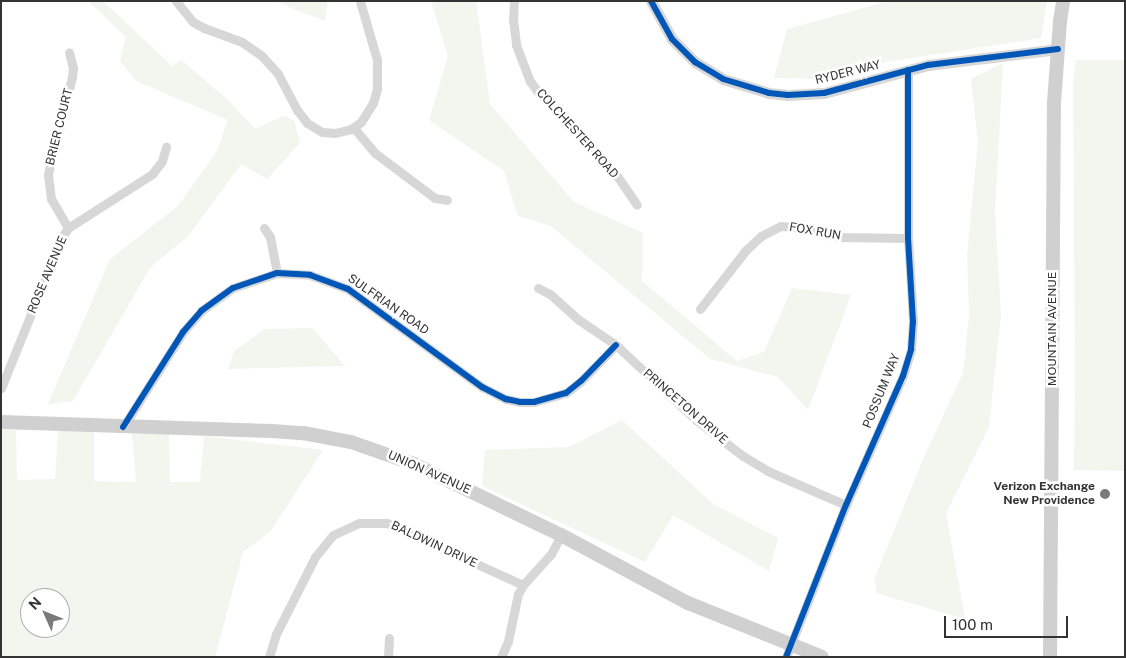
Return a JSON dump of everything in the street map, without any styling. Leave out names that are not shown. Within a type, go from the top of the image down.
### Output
[{"type":"main road","name":"MOUNTAIN AVENUE","points":[[1050,657],[1054,103],[1063,1]]},
{"type":"main road","name":"UNION AVENUE","points":[[1,422],[272,431],[303,433],[351,442],[414,464],[561,535],[688,603],[788,651],[822,657]]},
{"type":"street","points":[[176,1],[193,22],[242,42],[262,56],[278,74],[297,110],[307,124],[322,132],[331,133],[343,132],[354,128],[373,103],[379,74],[377,60],[360,1]]},
{"type":"street","name":"COLCHESTER ROAD","points":[[514,1],[513,19],[516,45],[530,81],[538,92],[613,170],[637,206]]},
{"type":"street","name":"RYDER WAY","points":[[651,1],[672,39],[695,62],[723,79],[755,89],[788,95],[824,93],[908,70],[955,60],[1058,49]]},
{"type":"street","name":"BRIER COURT","points":[[68,228],[51,199],[48,174],[72,77],[73,68],[69,52]]},
{"type":"street","name":"POSSUM WAY","points":[[788,651],[846,505],[903,376],[911,349],[913,322],[908,238],[908,70]]},
{"type":"street","points":[[354,128],[375,153],[435,198],[448,200]]},
{"type":"street","name":"ROSE AVENUE","points":[[1,388],[62,237],[68,228],[152,174],[162,161],[166,147]]},
{"type":"street","name":"FOX RUN","points":[[700,309],[746,250],[761,236],[781,226],[853,238],[908,238]]},
{"type":"street","points":[[264,228],[270,237],[277,273]]},
{"type":"street","name":"SULFRIAN ROAD","points":[[123,427],[183,332],[201,311],[233,288],[277,273],[310,275],[348,289],[482,387],[506,399],[520,402],[534,402],[566,393],[581,382],[616,345]]},
{"type":"street","name":"PRINCETON DRIVE","points":[[538,288],[550,294],[579,320],[616,345],[696,420],[743,456],[770,472],[846,505]]},
{"type":"street","name":"BALDWIN DRIVE","points":[[269,657],[276,634],[314,556],[333,536],[359,523],[387,522],[523,585]]},
{"type":"street","points":[[501,657],[508,641],[513,612],[523,585],[542,565],[561,535]]},
{"type":"street","points":[[388,657],[389,638]]},
{"type":"shaded area","points":[[88,1],[103,1],[172,66],[181,60],[226,98],[255,129],[283,116],[294,120],[300,143],[267,179],[241,164],[189,235],[150,268],[73,401],[48,404],[110,259],[178,206],[218,149],[228,120],[136,81],[120,61],[126,37]]},
{"type":"shaded area","points":[[276,1],[328,1],[325,21],[291,8]]},
{"type":"shaded area","points":[[431,1],[476,1],[490,104],[574,202],[643,233],[642,281],[737,361],[764,352],[792,288],[851,295],[808,410],[778,377],[710,359],[551,226],[518,216],[504,171],[429,120],[448,56]]},
{"type":"shaded area","points":[[889,1],[1047,1],[1041,38],[880,63],[825,79],[774,78],[787,29]]},
{"type":"shaded area","points":[[1076,60],[1125,60],[1125,471],[1074,470],[1073,81]]},
{"type":"shaded area","points":[[1003,63],[995,212],[1001,315],[989,427],[946,513],[965,619],[876,593],[875,577],[924,457],[963,373],[969,315],[967,255],[978,142],[971,79]]},
{"type":"shaded area","points":[[312,328],[345,366],[228,369],[234,351],[265,329]]},
{"type":"shaded area","points":[[622,420],[713,504],[778,538],[769,571],[673,515],[645,562],[482,486],[485,450],[569,447]]},
{"type":"shaded area","points":[[1,430],[16,430],[17,480],[55,479],[58,431],[94,431],[94,481],[136,482],[132,434],[169,434],[170,482],[200,482],[204,436],[323,450],[270,532],[243,552],[215,657],[1,657]]},
{"type":"cycle path","points":[[651,1],[672,39],[695,62],[723,79],[769,93],[788,95],[824,93],[928,65],[1058,49]]},
{"type":"cycle path","points":[[786,657],[846,505],[903,376],[911,349],[913,322],[908,238],[908,70]]},
{"type":"cycle path","points":[[123,427],[183,332],[201,311],[233,288],[277,273],[310,275],[348,289],[482,387],[506,399],[520,402],[534,402],[566,393],[581,381],[616,345]]},
{"type":"place","name":"Verizon Exchange New Providence","points":[[1105,494]]}]
